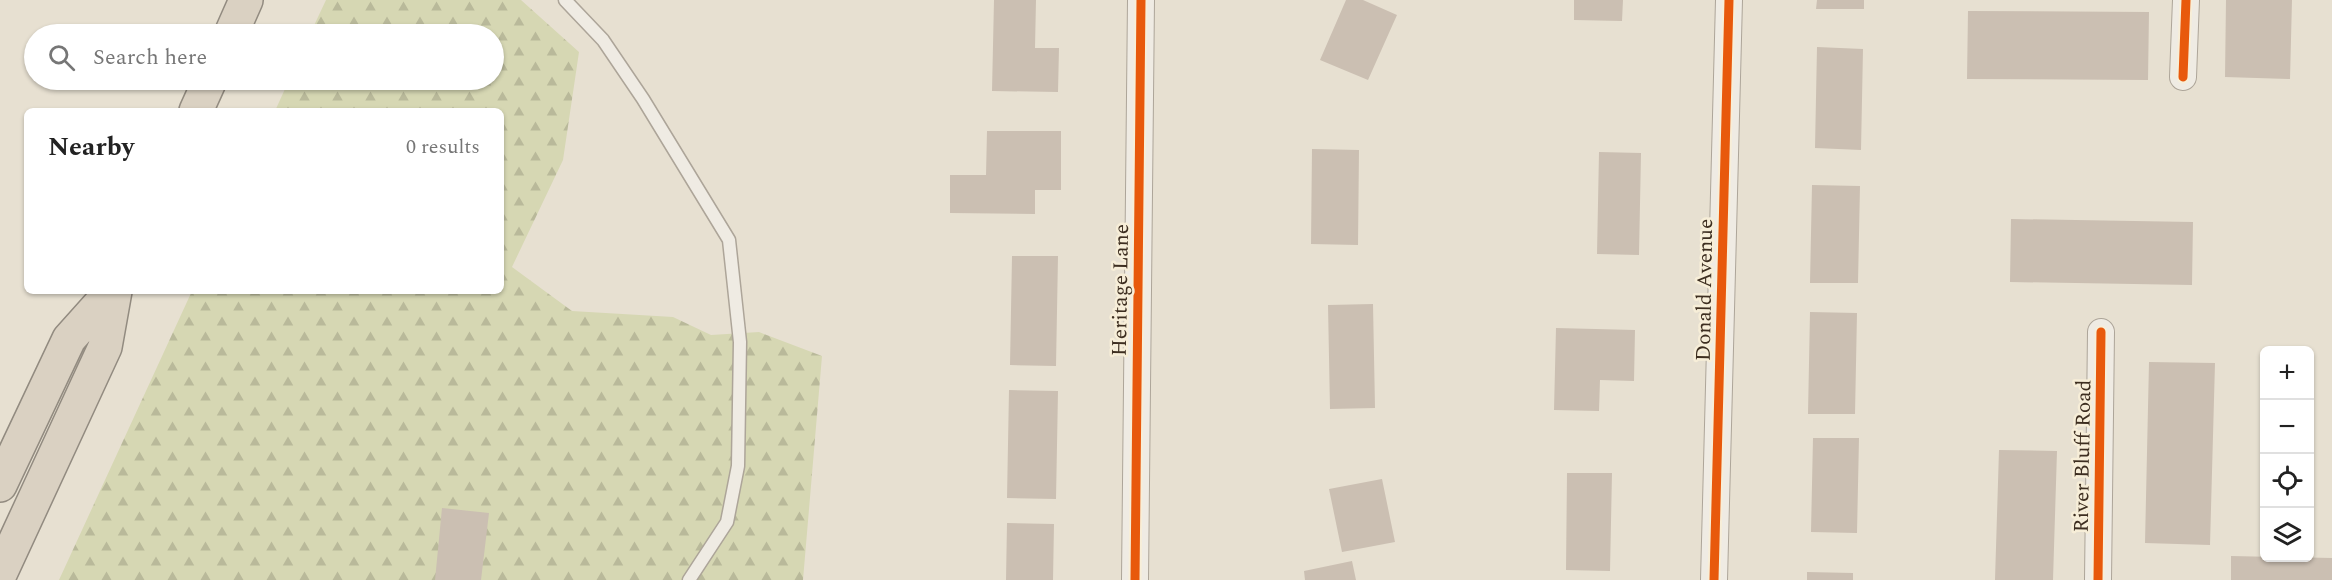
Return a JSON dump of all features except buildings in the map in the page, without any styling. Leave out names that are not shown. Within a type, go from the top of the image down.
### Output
[{"type":"highway","points":[[235,24],[246,0]]},
{"type":"highway","points":[[197,108],[205,90]]},
{"type":"highway","points":[[0,485],[69,339],[111,294]]},
{"type":"highway","points":[[0,574],[105,347],[114,294]]},
{"type":"street","name":"Heritage Lane","points":[[1135,580],[1141,0]]},
{"type":"street","name":"Donald Avenue","points":[[1714,580],[1729,0]]},
{"type":"street","points":[[2183,77],[2186,0]]},
{"type":"street","name":"River Bluff Road","points":[[2098,580],[2101,332]]},
{"type":"lane","points":[[565,0],[603,40],[643,99],[729,240],[740,342],[738,466],[727,522],[689,580]]},
{"type":"green space","points":[[326,0],[521,0],[579,52],[563,160],[512,267],[572,311],[673,317],[711,335],[759,332],[822,356],[803,580],[59,580],[191,294],[504,294],[504,108],[276,108],[284,90],[504,90],[504,24],[315,24]]},
{"type":"cycle path","points":[[1135,580],[1141,0]]},
{"type":"cycle path","points":[[1714,580],[1729,0]]},
{"type":"cycle path","points":[[2183,77],[2186,0]]},
{"type":"cycle path","points":[[2098,580],[2101,332]]}]
